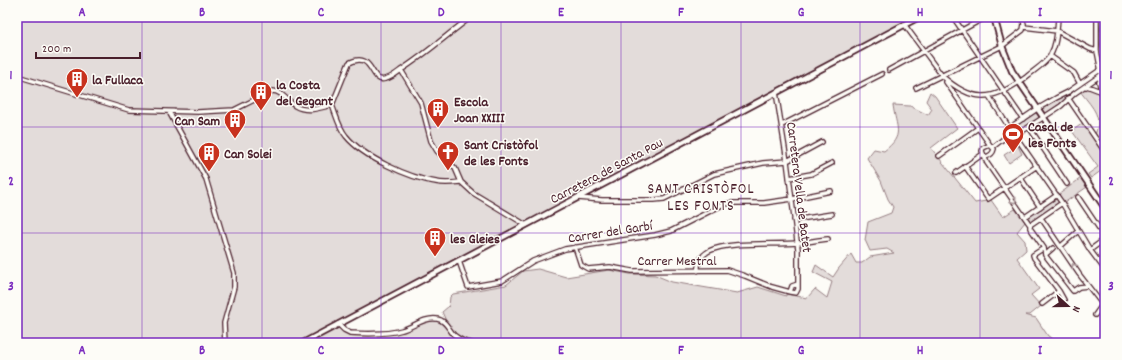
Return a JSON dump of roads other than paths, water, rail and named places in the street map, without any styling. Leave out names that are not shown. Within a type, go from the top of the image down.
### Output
[{"type":"main road","name":"Carretera de Santa Pau","points":[[303,343],[918,17]]},
{"type":"main road","points":[[994,17],[1009,64],[1105,208]]},
{"type":"street","points":[[461,182],[438,183],[414,177],[373,159],[341,130],[332,105],[348,63],[360,60],[367,62],[380,80],[386,79],[401,70],[471,17]]},
{"type":"street","points":[[953,17],[1023,119]]},
{"type":"street","points":[[889,70],[986,17]]},
{"type":"street","points":[[916,88],[1002,46],[1021,33],[1024,27],[1022,17]]},
{"type":"street","points":[[941,75],[953,86],[964,92],[977,96],[989,96],[1004,92],[1038,68],[1050,56],[1056,42],[1058,17]]},
{"type":"street","points":[[1098,17],[1097,51],[1105,92]]},
{"type":"street","points":[[904,24],[994,149],[992,154],[984,155],[956,173]]},
{"type":"street","points":[[1024,27],[1057,31],[1090,49],[1097,51]]},
{"type":"street","points":[[1050,56],[1074,73],[1080,84]]},
{"type":"street","points":[[401,70],[421,103],[431,142],[437,151],[455,168],[461,182],[473,193],[526,225]]},
{"type":"street","points":[[1088,286],[1079,287],[1073,291],[1045,255],[1044,248],[1030,228],[1030,225],[1025,217],[987,163],[983,148],[992,146],[1012,132],[1023,119],[1056,98],[1066,94],[1100,70]]},
{"type":"street","points":[[782,125],[882,74]]},
{"type":"street","points":[[1012,132],[1020,133],[1029,128],[1064,104],[1075,93],[1101,75]]},
{"type":"street","points":[[17,76],[124,110],[205,112],[234,110],[272,91],[277,91],[295,106],[304,109],[314,109],[332,105]]},
{"type":"street","points":[[1105,104],[1099,78],[1079,91],[1087,86],[1100,91],[1105,108]]},
{"type":"street","name":"Carretera Vella de Batet","points":[[776,92],[798,243],[798,284]]},
{"type":"street","points":[[1066,94],[1105,152]]},
{"type":"street","points":[[989,96],[1012,132],[1057,195],[1090,250],[1105,270]]},
{"type":"street","points":[[169,112],[206,179],[234,273],[235,283],[224,323],[226,343]]},
{"type":"street","points":[[939,156],[978,128]]},
{"type":"street","points":[[1029,128],[1067,184]]},
{"type":"street","points":[[578,198],[602,200],[658,200],[719,173],[763,163],[787,161],[822,142]]},
{"type":"street","points":[[789,178],[811,174],[832,164]]},
{"type":"street","points":[[965,166],[988,199],[1037,166]]},
{"type":"street","points":[[1020,177],[1040,207]]},
{"type":"street","name":"Carrer del Garbí","points":[[459,261],[468,287],[473,287],[502,281],[533,261],[546,255],[575,247],[664,233],[680,227],[715,208],[728,203],[764,203],[831,191]]},
{"type":"street","points":[[1025,217],[1057,195]]},
{"type":"street","points":[[1078,196],[1105,238],[1090,250]]},
{"type":"street","points":[[1030,225],[1062,203]]},
{"type":"street","points":[[794,220],[832,214]]},
{"type":"street","points":[[1041,218],[1088,286],[1104,304],[1095,315]]},
{"type":"street","points":[[1061,246],[1078,231]]},
{"type":"street","points":[[698,271],[698,264],[701,258],[706,253],[716,248],[735,245],[798,243],[828,239]]},
{"type":"street","name":"Carrer Mestral","points":[[575,247],[581,265],[586,268],[608,267],[632,271],[727,270],[772,287],[790,292]]},
{"type":"street","points":[[1044,248],[1033,255],[1034,258],[1064,300]]},
{"type":"street","points":[[1045,255],[1054,248]]},
{"type":"street","points":[[798,284],[797,292],[790,292],[792,286],[798,284]]},
{"type":"street","points":[[1042,304],[1059,292]]},
{"type":"street","points":[[338,324],[350,333],[394,332],[436,319],[445,324],[455,336],[471,343]]},
{"type":"place","name":"la Fullaca","points":[[77,98]]},
{"type":"place","name":"la Costa del Gegant","points":[[261,112]]},
{"type":"place","name":"Escola Joan XXIII","points":[[438,128]]},
{"type":"place","name":"Can Sam","points":[[235,140]]},
{"type":"place","name":"Casal de les Fonts","points":[[1013,154]]},
{"type":"place","name":"Can Solei","points":[[209,172]]},
{"type":"place","name":"Sant Cristòfol de les Fonts","points":[[448,172]]},
{"type":"place","name":"les Gleies","points":[[435,258]]},
{"type":"district","name":"SANT CRISTÒFOL LES FONTS","points":[[701,196]]}]
